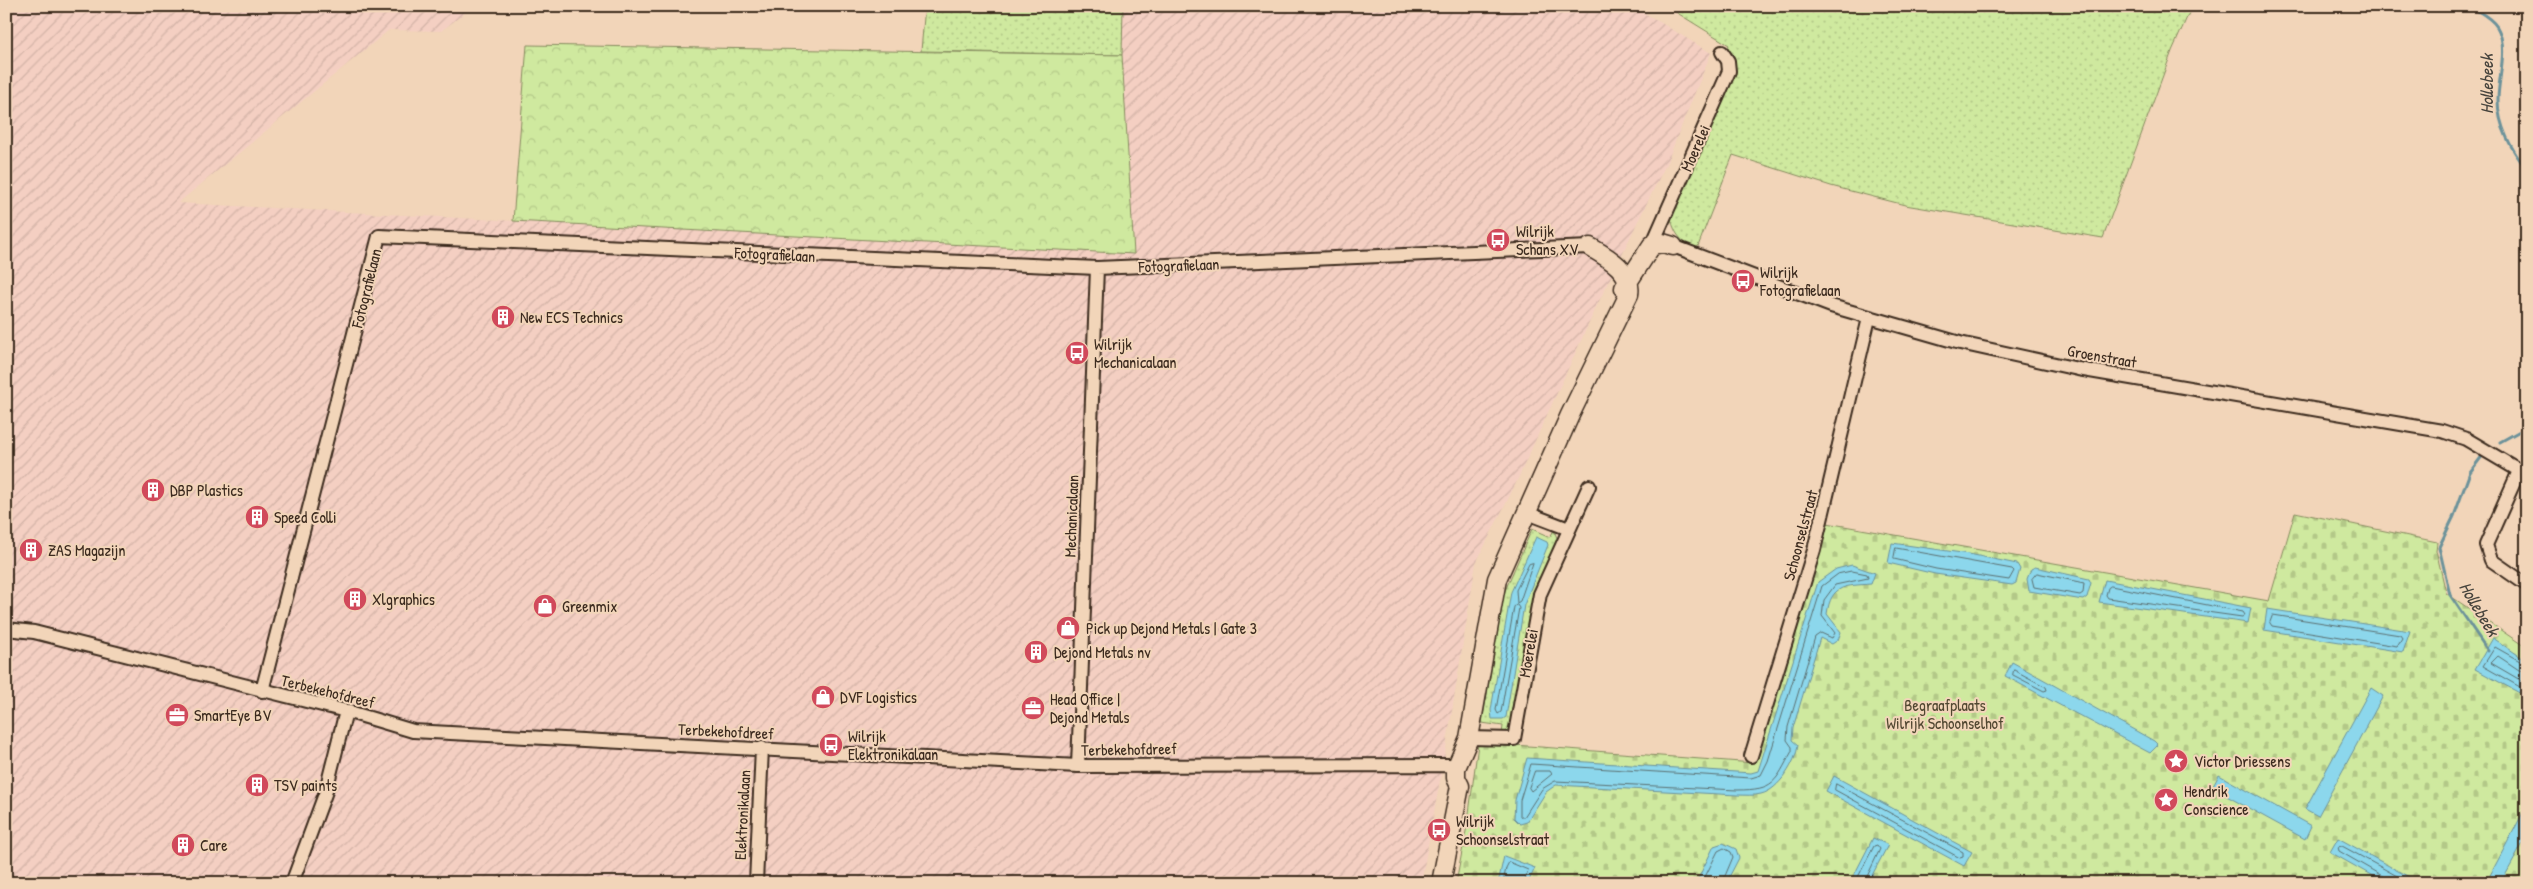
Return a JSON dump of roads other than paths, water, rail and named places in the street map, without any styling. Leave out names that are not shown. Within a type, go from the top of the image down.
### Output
[{"type":"street","name":"Moerelei","points":[[1627,279],[1636,270],[1652,245],[1729,70],[1728,61],[1722,52]]},
{"type":"street","name":"Fotografielaan","points":[[262,691],[379,236],[1097,268],[1590,247],[1621,269],[1627,279]]},
{"type":"street","points":[[1652,245],[1663,243],[1673,246]]},
{"type":"street","name":"Groenstraat","points":[[1673,246],[1869,318],[1960,343],[2078,369],[2442,431],[2466,439],[2523,473]]},
{"type":"street","name":"Mechanicalaan","points":[[1078,766],[1097,268]]},
{"type":"street","points":[[1441,883],[1460,786],[1456,778],[1456,768],[1469,738],[1497,579],[1629,294],[1630,285],[1627,279]]},
{"type":"street","name":"Schoonselstraat","points":[[1751,756],[1814,550],[1869,318]]},
{"type":"street","points":[[2523,473],[2486,546],[2491,560],[2527,585]]},
{"type":"street","name":"Moerelei","points":[[1469,738],[1514,739],[1540,594],[1589,486]]},
{"type":"street","points":[[1526,513],[1569,529]]},
{"type":"street","name":"Terbekehofdreef","points":[[6,630],[34,632],[346,711],[413,731],[1078,766],[1449,764],[1456,768]]},
{"type":"street","points":[[292,883],[325,794],[346,711]]},
{"type":"street","name":"Elektronikalaan","points":[[756,883],[762,748]]},
{"type":"water","points":[[1536,537],[1547,542],[1548,545],[1524,605],[1506,717],[1503,719],[1492,719],[1491,710],[1511,592]]},
{"type":"water","points":[[1892,543],[1969,554],[2017,564],[2020,569],[2016,583],[2012,585],[1935,574],[1888,563]]},
{"type":"water","points":[[1852,565],[1875,573],[1871,584],[1841,588],[1832,597],[1827,614],[1841,632],[1838,640],[1832,644],[1820,638],[1793,728],[1792,740],[1798,745],[1797,752],[1790,767],[1774,787],[1761,794],[1737,795],[1556,785],[1546,792],[1527,822],[1520,824],[1514,818],[1515,800],[1527,758],[1751,773],[1758,771],[1818,582],[1836,569]]},
{"type":"water","points":[[2035,567],[2089,579],[2091,583],[2087,597],[2083,600],[2029,591],[2027,579],[2031,569]]},
{"type":"water","points":[[2105,580],[2251,608],[2248,623],[2099,602]]},
{"type":"water","points":[[2267,609],[2410,631],[2403,652],[2264,630]]},
{"type":"water","points":[[2493,638],[2527,661],[2527,697],[2475,669]]},
{"type":"water","points":[[2012,662],[2154,741],[2158,745],[2150,753],[2005,676]]},
{"type":"water","points":[[2371,688],[2383,696],[2318,816],[2305,809]]},
{"type":"water","points":[[2219,775],[2311,826],[2305,839],[2212,788]]},
{"type":"water","points":[[1834,776],[1972,852],[1964,866],[1826,791]]},
{"type":"water","points":[[2527,805],[2527,836],[2501,883],[2486,883]]},
{"type":"water","points":[[1873,838],[1888,845],[1868,883],[1850,883]]},
{"type":"water","points":[[2338,838],[2420,883],[2385,883],[2330,852]]},
{"type":"water","points":[[1723,843],[1736,849],[1739,858],[1726,883],[1696,883],[1714,846]]},
{"type":"water","points":[[1504,856],[1535,868],[1528,883],[1498,883]]},
{"type":"waterway","name":"Hollebeek","points":[[2470,6],[2492,21],[2500,35],[2503,53],[2498,91],[2500,119],[2506,137],[2527,169]]},
{"type":"waterway","name":"Hollebeek","points":[[2500,442],[2527,427]]},
{"type":"waterway","name":"Hollebeek","points":[[2483,455],[2470,472],[2454,516],[2439,547],[2450,595],[2488,651]]},
{"type":"place","name":"Wilrijk Schans XV","points":[[1498,240]]},
{"type":"place","name":"Wilrijk Fotografielaan","points":[[1743,281]]},
{"type":"place","name":"New ECS Technics","points":[[503,317]]},
{"type":"place","name":"Wilrijk Mechanicalaan","points":[[1077,353]]},
{"type":"place","name":"DBP Plastics","points":[[153,490]]},
{"type":"place","name":"Speed Colli","points":[[257,517]]},
{"type":"place","name":"ZAS Magazijn","points":[[31,550]]},
{"type":"place","name":"Xlgraphics","points":[[355,599]]},
{"type":"place","name":"Greenmix","points":[[545,606]]},
{"type":"place","name":"Pick up Dejond Metals | Gate 3","points":[[1068,628]]},
{"type":"place","name":"Dejond Metals nv","points":[[1036,652]]},
{"type":"place","name":"DVF Logistics","points":[[823,697]]},
{"type":"place","name":"Head Office | Dejond Metals","points":[[1033,708]]},
{"type":"place","name":"SmartEye BV","points":[[177,715]]},
{"type":"place","name":"Wilrijk Elektronikalaan","points":[[831,745]]},
{"type":"place","name":"Victor Driessens","points":[[2176,761]]},
{"type":"place","name":"TSV paints","points":[[257,785]]},
{"type":"place","name":"Hendrik Conscience","points":[[2166,800]]},
{"type":"place","name":"Wilrijk Schoonselstraat","points":[[1439,830]]},
{"type":"place","name":"Care","points":[[183,845]]},
{"type":"park label","name":"Begraafplaats Wilrijk Schoonselhof","points":[[1945,714]]}]
